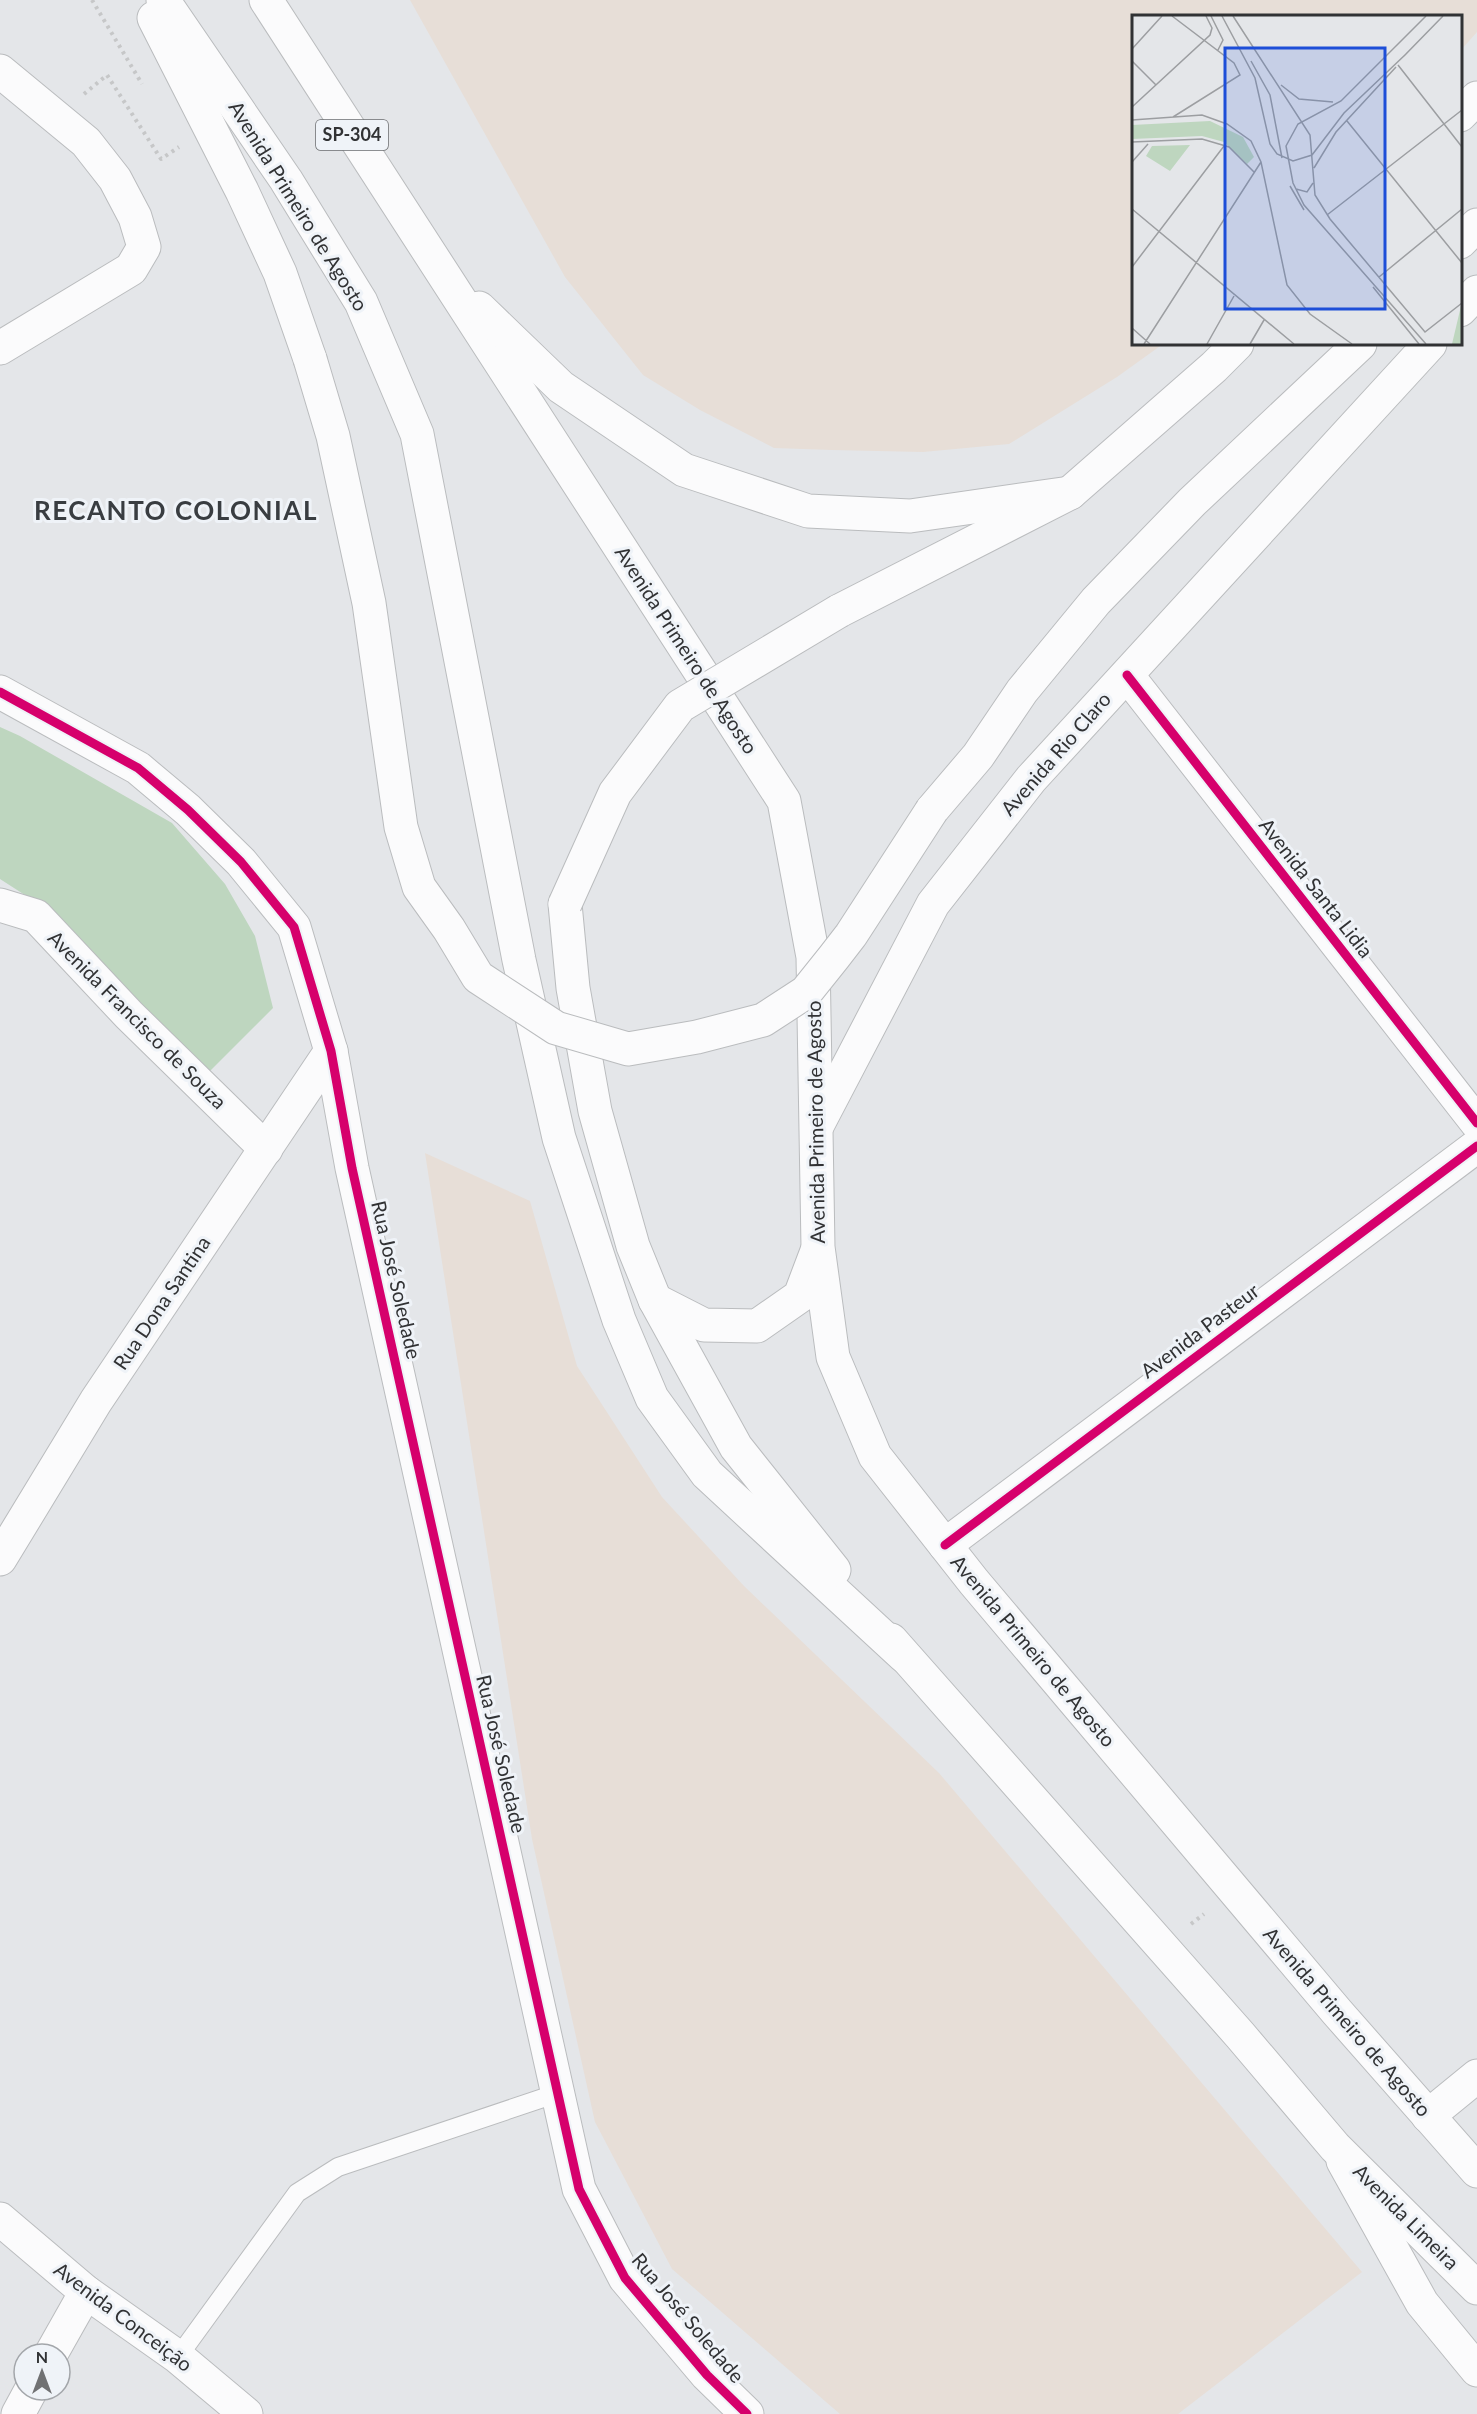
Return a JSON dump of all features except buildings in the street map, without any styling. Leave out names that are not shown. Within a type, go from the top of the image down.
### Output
[{"type":"main road","points":[[146,0],[237,180],[280,273],[310,359],[333,436],[369,603],[401,827],[419,887],[449,929],[478,977],[556,1028],[628,1049],[697,1037],[763,1020],[806,992],[851,935],[932,810],[978,756],[1022,691],[1096,601],[1192,502],[1359,345]]},
{"type":"main road","name":"Avenida Primeiro de Agosto","points":[[164,0],[286,180],[361,302],[417,434],[519,960],[559,1138],[619,1320],[652,1398],[707,1474],[904,1656]]},
{"type":"main road","name":"Avenida Primeiro de Agosto","points":[[266,0],[784,801],[813,957],[818,1247],[833,1357],[874,1456],[945,1545],[1234,1891],[1477,2171]]},
{"type":"main road","points":[[0,71],[86,142],[115,179],[135,217],[144,247],[131,269],[0,348]]},
{"type":"main road","points":[[1462,114],[1477,98]]},
{"type":"main road","points":[[1462,241],[1477,225]]},
{"type":"main road","points":[[439,269],[561,387],[684,470],[808,511],[910,516],[1070,493],[1236,345]]},
{"type":"main road","points":[[1462,309],[1477,292]]},
{"type":"main road","name":"Avenida Rio Claro","points":[[816,1128],[933,904],[1031,779],[1429,345]]},
{"type":"main road","name":"Avenida Primeiro de Agosto","points":[[1070,493],[839,611],[680,706],[615,793],[565,904],[573,988],[595,1111],[633,1246],[655,1300],[736,1448],[904,1656],[1162,1946],[1335,2147],[1422,2302],[1477,2370]]},
{"type":"main road","name":"Avenida Santa Lidia","points":[[1127,675],[1477,1123]]},
{"type":"main road","points":[[0,692],[138,768],[188,810],[241,862],[294,927],[331,1051]]},
{"type":"main road","name":"Avenida Francisco de Souza","points":[[0,905],[36,916],[129,1015],[266,1149]]},
{"type":"main road","name":"Rua Dona Santina","points":[[0,1559],[96,1401],[331,1051]]},
{"type":"main road","name":"Rua José Soledade","points":[[331,1051],[352,1168],[579,2189],[625,2278],[707,2375],[747,2414]]},
{"type":"main road","name":"Avenida Pasteur","points":[[945,1545],[1477,1146]]},
{"type":"main road","points":[[655,1300],[704,1325],[757,1326],[800,1296],[818,1247]]},
{"type":"main road","points":[[1428,2116],[1477,2076]]},
{"type":"main road","name":"Avenida Limeira","points":[[1335,2147],[1477,2288]]},
{"type":"main road","name":"Avenida Conceição","points":[[0,2219],[86,2292],[178,2357],[246,2414]]},
{"type":"main road","points":[[58,2342],[86,2292]]},
{"type":"lane","points":[[178,2357],[297,2193],[338,2167],[558,2093]]},
{"type":"path","points":[[92,0],[145,88]]},
{"type":"path","points":[[107,75],[161,159],[180,147],[174,137]]},
{"type":"path","points":[[1162,1946],[1234,1891]]},
{"type":"shaded area","points":[[410,0],[1477,0],[1477,32],[1462,49],[1462,15],[1132,15],[1132,345],[1162,345],[1117,377],[1009,444],[923,452],[774,448],[700,410],[643,375],[565,277]]},
{"type":"shaded area","points":[[425,1153],[530,1201],[577,1366],[662,1497],[744,1586],[939,1773],[1362,2272],[1178,2414],[840,2414],[672,2269],[595,2122],[532,1839]]},
{"type":"green space","points":[[0,727],[20,736],[172,823],[225,884],[255,936],[273,1008],[205,1076],[42,906],[0,879]]},
{"type":"cycle path","points":[[1127,675],[1477,1123]]},
{"type":"cycle path","points":[[0,692],[138,768],[188,810],[241,862],[294,927],[331,1051],[352,1168],[579,2189],[625,2278],[707,2375],[747,2414]]},
{"type":"cycle path","points":[[945,1545],[1477,1146]]},
{"type":"district","name":"RECANTO COLONIAL","points":[[176,511]]}]
